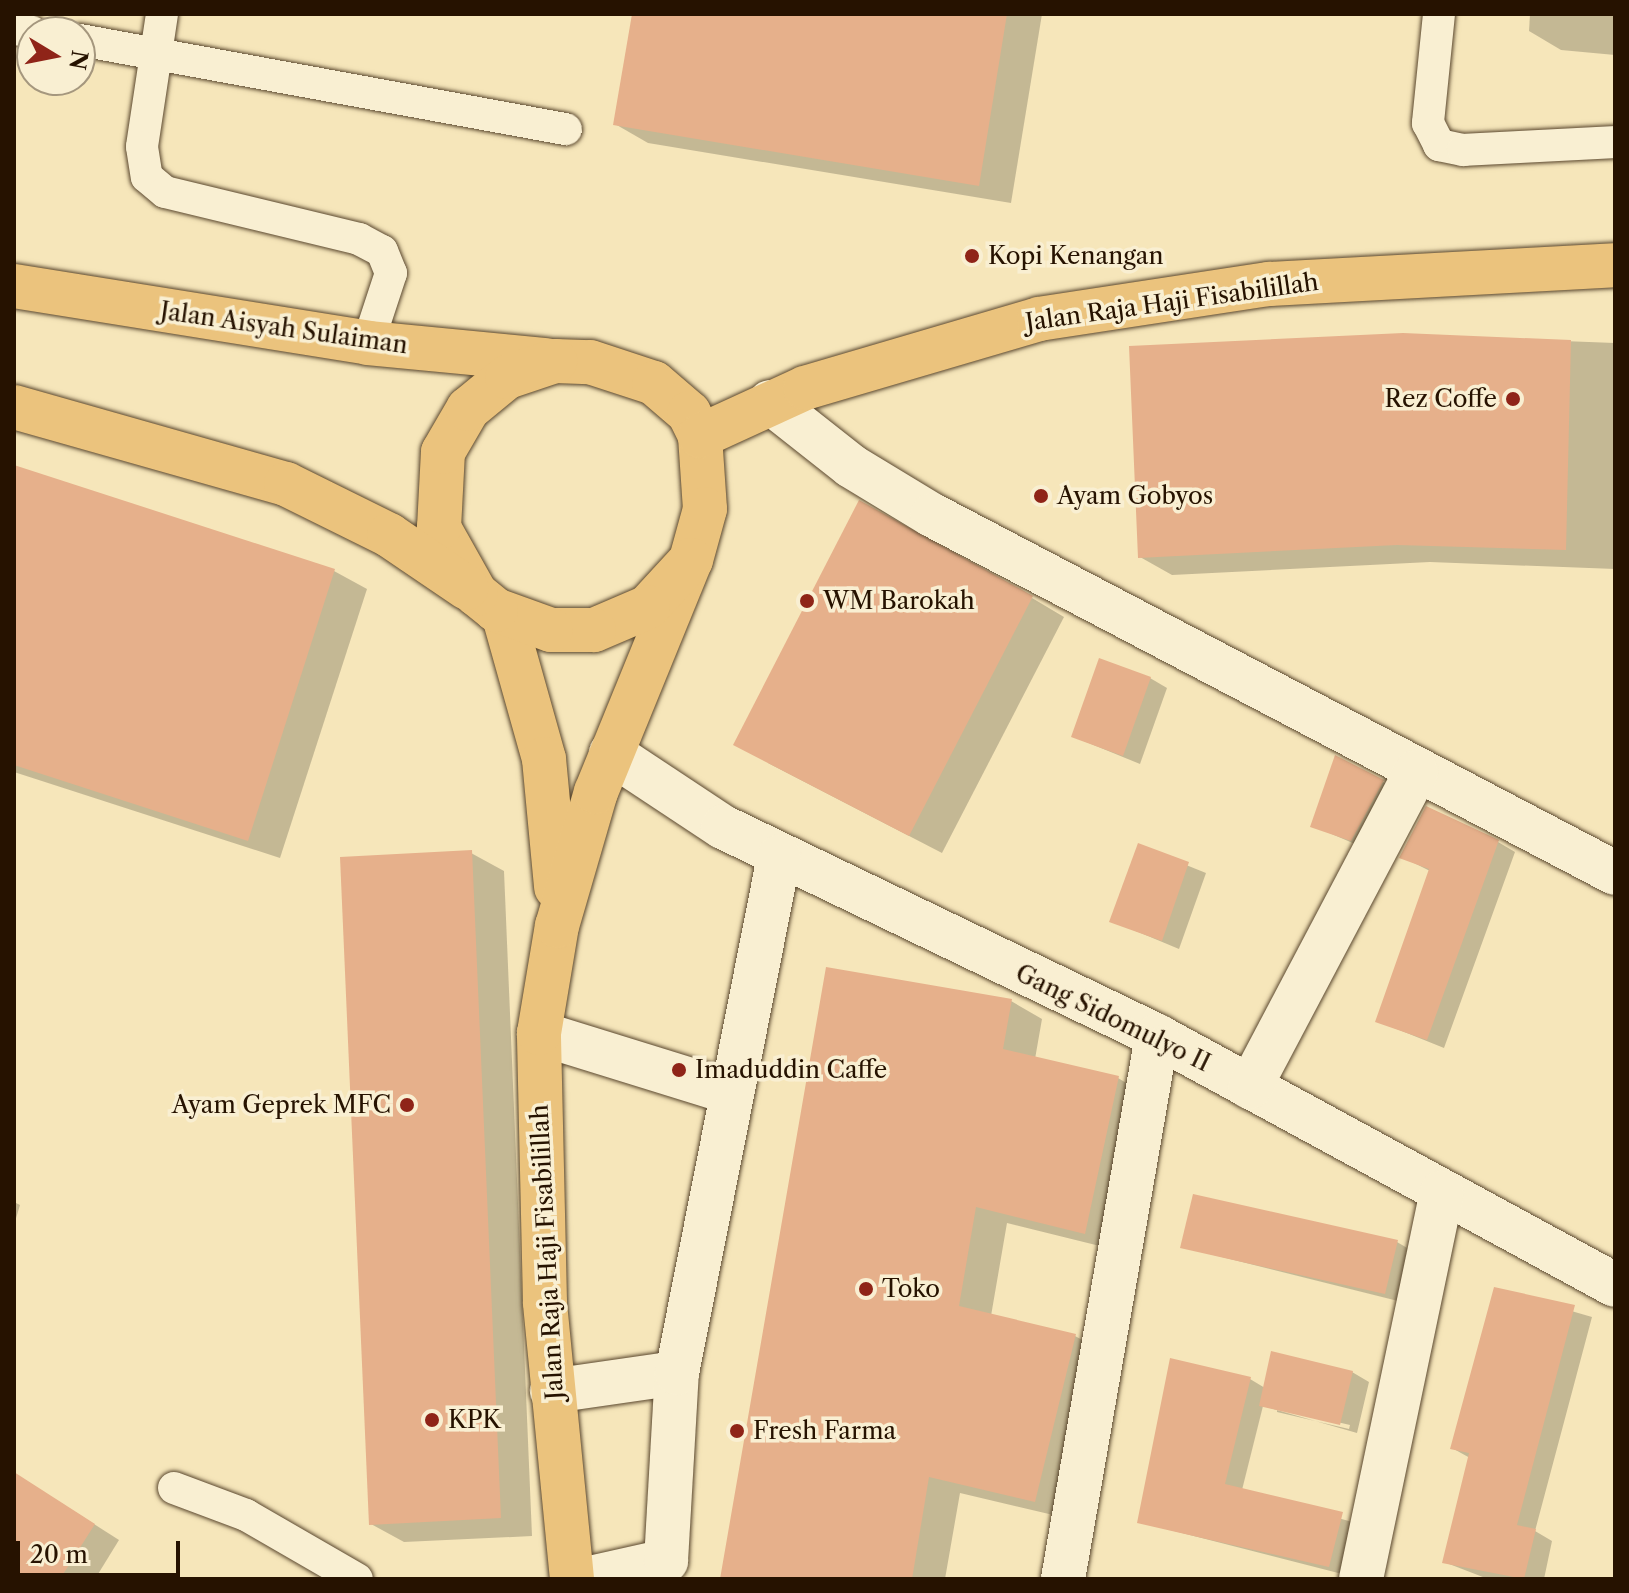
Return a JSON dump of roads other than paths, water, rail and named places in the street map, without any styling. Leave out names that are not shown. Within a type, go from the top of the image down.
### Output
[{"type":"main road","name":"Jalan Raja Haji Fisabilillah","points":[[700,436],[770,402],[943,343],[1129,304],[1385,274],[1615,265]]},
{"type":"main road","name":"Jalan Aisyah Sulaiman","points":[[14,286],[368,343],[555,361]]},
{"type":"main road","name":"Jalan Raja Haji Fisabilillah","points":[[557,926],[544,759],[489,604],[439,528],[443,452],[468,409],[507,377],[555,361],[590,362],[654,383],[689,413],[700,436],[705,509],[691,560],[611,753],[557,926],[539,1033],[538,1177],[552,1391],[572,1579]]},
{"type":"main road","points":[[14,407],[286,484],[389,535],[489,604]]},
{"type":"main road","name":"Jalan Raja Haji Fisabilillah","points":[[489,604],[551,630],[613,625],[648,607],[691,560]]},
{"type":"street","points":[[770,402],[851,466],[932,515],[1416,772],[1615,873]]},
{"type":"street","name":"Gang Sidomulyo II","points":[[611,753],[779,857],[1157,1036],[1615,1285]]},
{"type":"street","points":[[1250,1087],[1416,772]]},
{"type":"street","points":[[586,1579],[666,1561],[677,1373],[730,1092],[779,857]]},
{"type":"street","points":[[539,1033],[730,1092]]},
{"type":"street","points":[[1063,1579],[1157,1036]]},
{"type":"street","points":[[1361,1579],[1442,1192]]},
{"type":"street","points":[[552,1391],[677,1373]]},
{"type":"lane","points":[[162,14],[142,147],[147,177],[165,192],[359,239],[382,251],[391,273],[368,343]]},
{"type":"lane","points":[[1439,14],[1428,114],[1439,145],[1463,150],[1615,142]]},
{"type":"lane","points":[[96,43],[566,129]]},
{"type":"lane","points":[[174,1488],[246,1515],[357,1579]]},
{"type":"place","name":"Kopi Kenangan","points":[[972,256]]},
{"type":"place","name":"Rez Coffe","points":[[1513,399]]},
{"type":"place","name":"Ayam Gobyos","points":[[1041,496]]},
{"type":"place","name":"WM Barokah","points":[[807,601]]},
{"type":"place","name":"Imaduddin Caffe","points":[[679,1070]]},
{"type":"place","name":"Ayam Geprek MFC","points":[[407,1105]]},
{"type":"place","name":"Toko","points":[[866,1289]]},
{"type":"place","name":"KPK","points":[[432,1420]]},
{"type":"place","name":"Fresh Farma","points":[[737,1431]]}]
